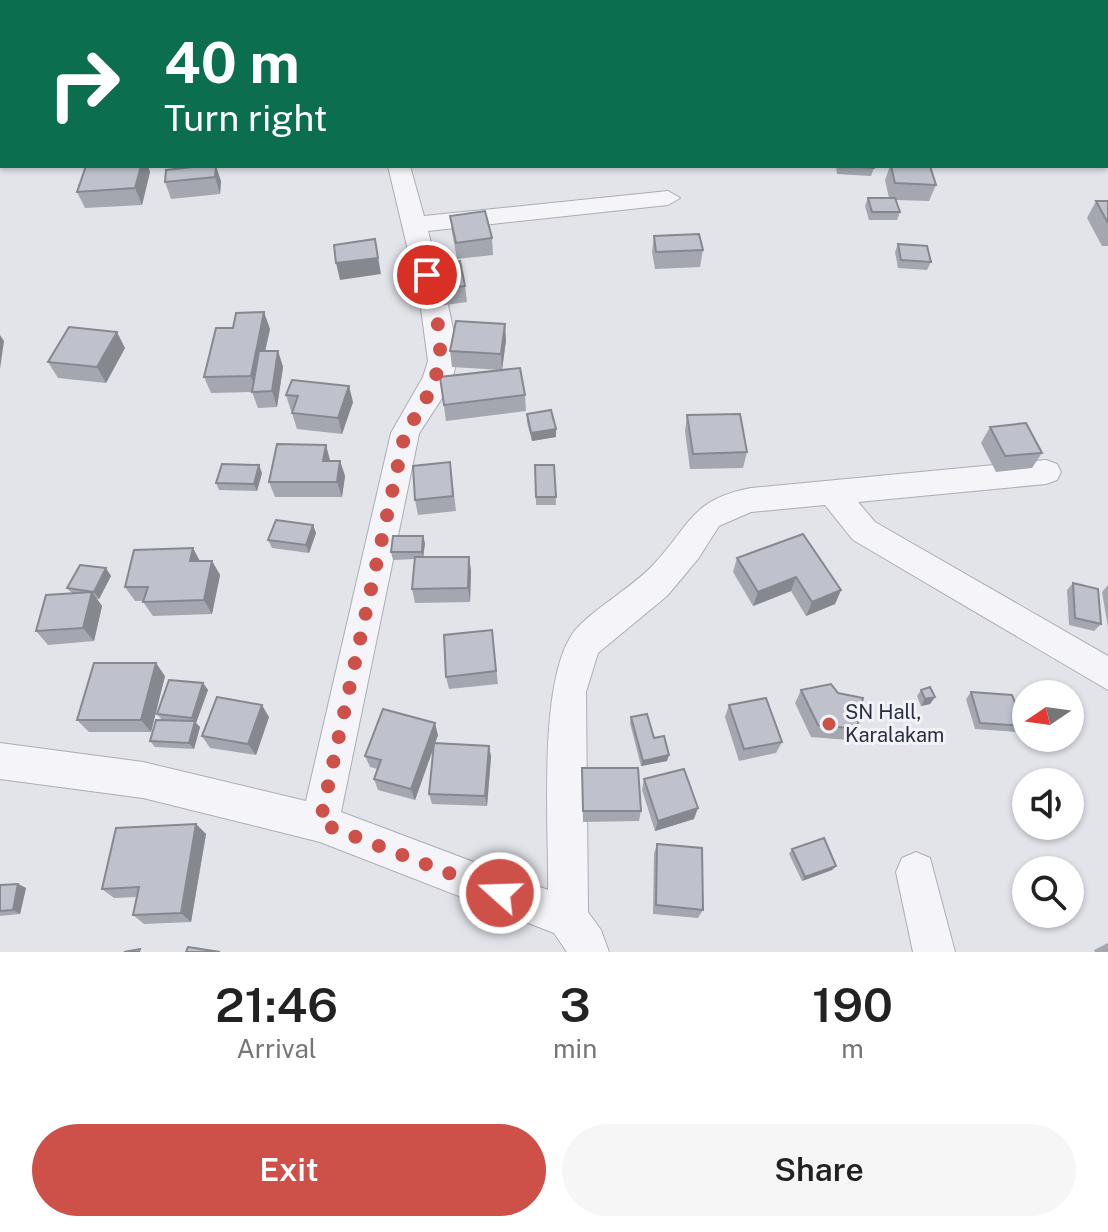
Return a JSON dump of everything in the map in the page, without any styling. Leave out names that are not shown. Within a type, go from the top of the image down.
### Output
[{"type":"street","points":[[320,823],[405,433],[437,378],[442,361],[433,301],[400,168]]},
{"type":"street","points":[[415,225],[668,198]]},
{"type":"street","points":[[568,918],[568,692],[584,644],[655,586],[687,550],[708,517],[731,504],[751,500],[834,495],[1046,472]]},
{"type":"street","points":[[834,495],[864,531],[1108,674]]},
{"type":"street","points":[[0,761],[143,780],[320,823],[568,918],[587,944],[588,952]]},
{"type":"street","points":[[916,872],[934,952]]},
{"type":"building","points":[[85,168],[140,168],[135,188],[77,192]]},
{"type":"building","points":[[216,168],[215,177],[165,182],[166,170]]},
{"type":"building","points":[[891,168],[931,168],[936,185],[895,183]]},
{"type":"building","points":[[868,198],[895,198],[900,212],[872,212]]},
{"type":"building","points":[[1096,201],[1108,201],[1108,223]]},
{"type":"building","points":[[485,211],[492,238],[456,243],[450,216]]},
{"type":"building","points":[[699,234],[703,250],[656,252],[654,236]]},
{"type":"building","points":[[375,239],[378,258],[336,263],[334,245]]},
{"type":"building","points":[[898,244],[927,246],[931,262],[901,260]]},
{"type":"building","points":[[460,261],[465,286],[436,290],[431,265]]},
{"type":"building","points":[[264,312],[251,376],[204,377],[216,328],[233,328],[236,313]]},
{"type":"building","points":[[456,321],[505,324],[501,354],[450,351]]},
{"type":"building","points":[[69,327],[117,332],[97,367],[48,362]]},
{"type":"building","points":[[259,351],[278,351],[272,391],[252,392]]},
{"type":"building","points":[[520,368],[525,395],[444,405],[440,377]]},
{"type":"building","points":[[292,380],[349,386],[338,418],[292,413],[298,396],[286,395]]},
{"type":"building","points":[[551,410],[556,429],[531,433],[527,414]]},
{"type":"building","points":[[740,414],[747,452],[693,454],[687,415]]},
{"type":"building","points":[[1026,423],[1042,453],[1005,456],[990,427]]},
{"type":"building","points":[[277,444],[326,445],[323,461],[340,461],[337,482],[269,482]]},
{"type":"building","points":[[450,462],[453,496],[415,500],[413,466]]},
{"type":"building","points":[[222,464],[259,465],[254,484],[216,483]]},
{"type":"building","points":[[535,465],[554,465],[556,497],[536,497]]},
{"type":"building","points":[[276,520],[313,525],[306,545],[268,540]]},
{"type":"building","points":[[803,534],[841,590],[812,602],[796,577],[758,592],[737,558]]},
{"type":"building","points":[[393,536],[423,536],[422,552],[391,552]]},
{"type":"building","points":[[193,548],[190,561],[212,561],[204,600],[143,602],[148,587],[125,587],[134,550]]},
{"type":"building","points":[[415,557],[469,557],[468,588],[412,589]]},
{"type":"building","points":[[80,565],[106,568],[94,592],[67,588]]},
{"type":"building","points":[[1073,583],[1098,589],[1101,624],[1075,618]]},
{"type":"building","points":[[92,592],[83,628],[36,631],[46,595]]},
{"type":"building","points":[[492,630],[496,671],[446,677],[444,635]]},
{"type":"building","points":[[94,663],[156,663],[141,720],[77,720]]},
{"type":"building","points":[[169,680],[203,683],[192,718],[157,714]]},
{"type":"building","points":[[831,684],[838,693],[863,698],[857,729],[818,725],[801,690]]},
{"type":"building","points":[[930,687],[935,697],[925,699],[921,690]]},
{"type":"building","points":[[971,692],[1012,695],[1012,725],[980,723]]},
{"type":"building","points":[[217,697],[262,705],[248,744],[202,736]]},
{"type":"building","points":[[766,698],[782,742],[744,749],[729,705]]},
{"type":"building","points":[[383,709],[435,723],[411,789],[374,779],[381,760],[365,756]]},
{"type":"building","points":[[647,714],[654,738],[664,736],[669,755],[643,761],[631,717]]},
{"type":"building","points":[[156,720],[195,721],[189,743],[150,741]]},
{"type":"building","points":[[434,743],[489,746],[485,796],[429,794]]},
{"type":"building","points":[[582,768],[638,768],[641,811],[583,811]]},
{"type":"building","points":[[684,769],[698,808],[658,821],[644,779]]},
{"type":"building","points":[[196,824],[181,913],[133,915],[139,887],[102,889],[116,828]]},
{"type":"building","points":[[824,838],[836,866],[805,877],[792,849]]},
{"type":"building","points":[[657,844],[702,848],[703,910],[656,905]]},
{"type":"building","points":[[18,884],[13,910],[0,911],[0,885]]},
{"type":"building","points":[[188,947],[220,952],[186,952]]},
{"type":"place","name":"SN Hall, Karalakam","points":[[829,724]]},
{"type":"route","points":[[427,275],[442,361],[437,378],[405,433],[320,823],[500,893]]}]
